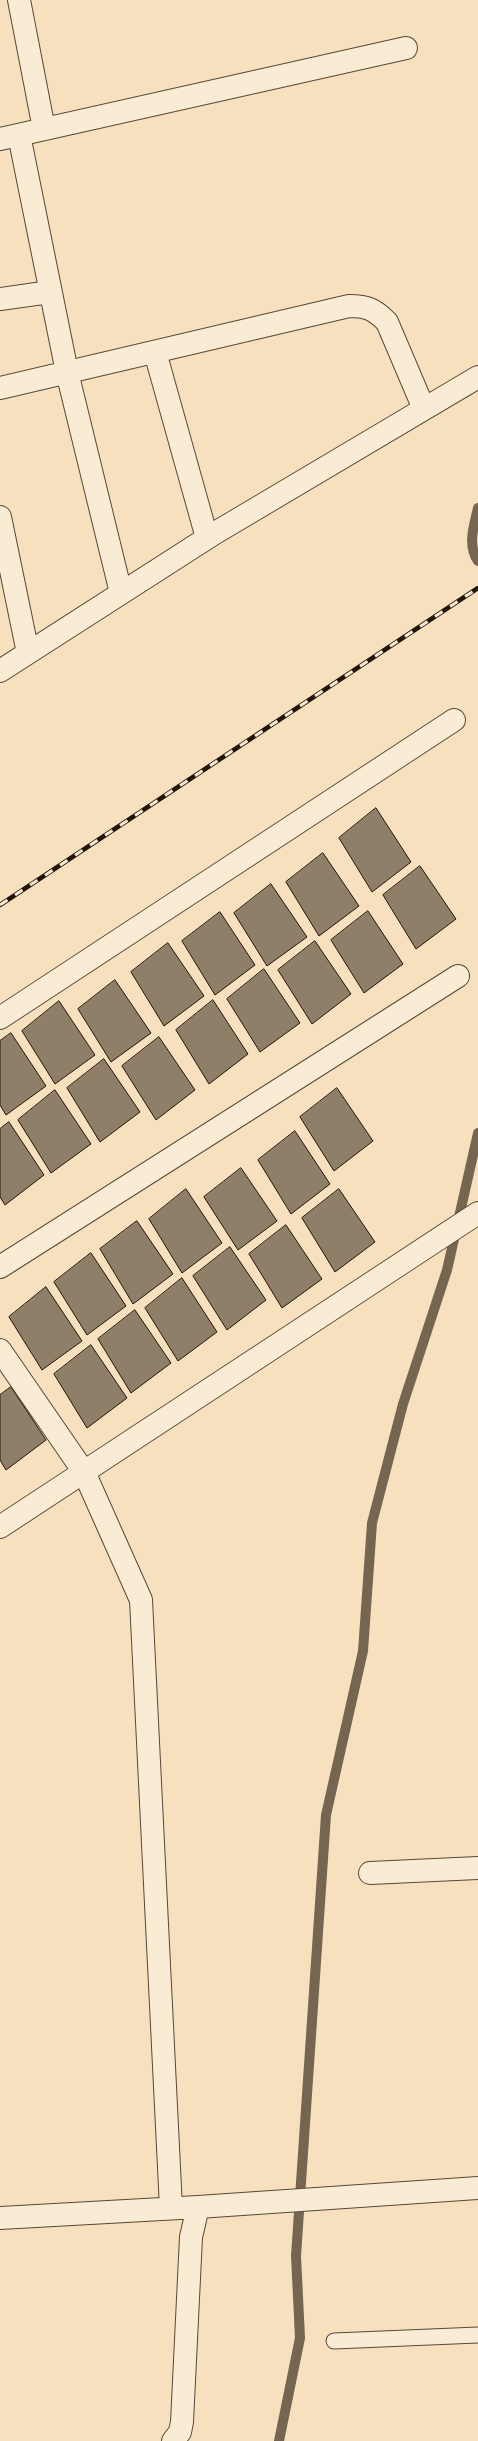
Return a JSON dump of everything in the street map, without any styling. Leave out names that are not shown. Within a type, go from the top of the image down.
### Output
[{"type":"street","points":[[19,0],[44,129]]},
{"type":"street","points":[[121,593],[67,372],[50,292],[10,137],[406,48]]},
{"type":"street","points":[[0,298],[50,292]]},
{"type":"street","points":[[0,388],[349,306],[367,306],[377,312],[387,322],[424,409]]},
{"type":"street","points":[[155,352],[207,538]]},
{"type":"street","points":[[0,671],[207,538],[478,377]]},
{"type":"street","points":[[0,517],[28,653]]},
{"type":"street","points":[[0,1018],[454,720]]},
{"type":"street","points":[[0,1267],[458,976]]},
{"type":"street","points":[[0,1527],[445,1233],[478,1213]]},
{"type":"street","points":[[0,1350],[84,1472],[136,1586],[142,1615],[171,2208]]},
{"type":"street","points":[[370,1873],[478,1868]]},
{"type":"street","points":[[0,2218],[198,2207],[478,2188]]},
{"type":"street","points":[[173,2441],[180,2432],[182,2422],[191,2237],[198,2207]]},
{"type":"lane","points":[[334,2341],[478,2335]]},
{"type":"building","points":[[376,808],[411,862],[372,892],[339,838]]},
{"type":"building","points":[[323,853],[359,906],[319,936],[286,882]]},
{"type":"building","points":[[420,866],[456,919],[416,949],[383,895]]},
{"type":"building","points":[[271,884],[307,937],[267,966],[234,913]]},
{"type":"building","points":[[368,911],[403,964],[364,993],[331,940]]},
{"type":"building","points":[[220,912],[255,965],[215,995],[182,941]]},
{"type":"building","points":[[315,941],[351,994],[312,1024],[278,970]]},
{"type":"building","points":[[168,943],[204,996],[164,1026],[131,972]]},
{"type":"building","points":[[264,969],[300,1023],[260,1052],[227,999]]},
{"type":"building","points":[[115,980],[151,1033],[111,1062],[78,1009]]},
{"type":"building","points":[[213,1000],[248,1054],[209,1084],[176,1030]]},
{"type":"building","points":[[59,1001],[95,1055],[55,1084],[22,1031]]},
{"type":"building","points":[[11,1033],[46,1086],[6,1115],[0,1105],[0,1041]]},
{"type":"building","points":[[159,1037],[195,1090],[156,1120],[122,1066]]},
{"type":"building","points":[[104,1059],[140,1112],[100,1142],[67,1088]]},
{"type":"building","points":[[337,1088],[373,1141],[334,1171],[300,1117]]},
{"type":"building","points":[[55,1090],[91,1144],[51,1173],[18,1120]]},
{"type":"building","points":[[9,1122],[44,1175],[5,1205],[0,1197],[0,1129]]},
{"type":"building","points":[[295,1131],[330,1184],[291,1214],[258,1160]]},
{"type":"building","points":[[241,1168],[277,1221],[238,1250],[204,1197]]},
{"type":"building","points":[[186,1189],[222,1243],[182,1273],[149,1219]]},
{"type":"building","points":[[339,1189],[375,1242],[335,1272],[302,1218]]},
{"type":"building","points":[[137,1221],[173,1274],[133,1304],[100,1249]]},
{"type":"building","points":[[286,1225],[322,1279],[282,1308],[249,1254]]},
{"type":"building","points":[[230,1247],[266,1300],[227,1330],[193,1276]]},
{"type":"building","points":[[91,1253],[126,1306],[87,1335],[54,1282]]},
{"type":"building","points":[[182,1278],[217,1332],[178,1361],[145,1308]]},
{"type":"building","points":[[46,1287],[82,1341],[42,1370],[9,1317]]},
{"type":"building","points":[[135,1310],[171,1363],[131,1393],[98,1339]]},
{"type":"building","points":[[91,1345],[127,1398],[87,1428],[54,1374]]},
{"type":"building","points":[[11,1387],[46,1440],[6,1470],[0,1460],[0,1395]]},
{"type":"waterway","points":[[478,508],[472,535],[473,548],[478,561]]},
{"type":"waterway","points":[[279,2441],[300,2338],[296,2256],[326,1815],[363,1651],[372,1523],[403,1404],[447,1270],[478,1133]]},
{"type":"railway","points":[[0,905],[478,588]]}]
